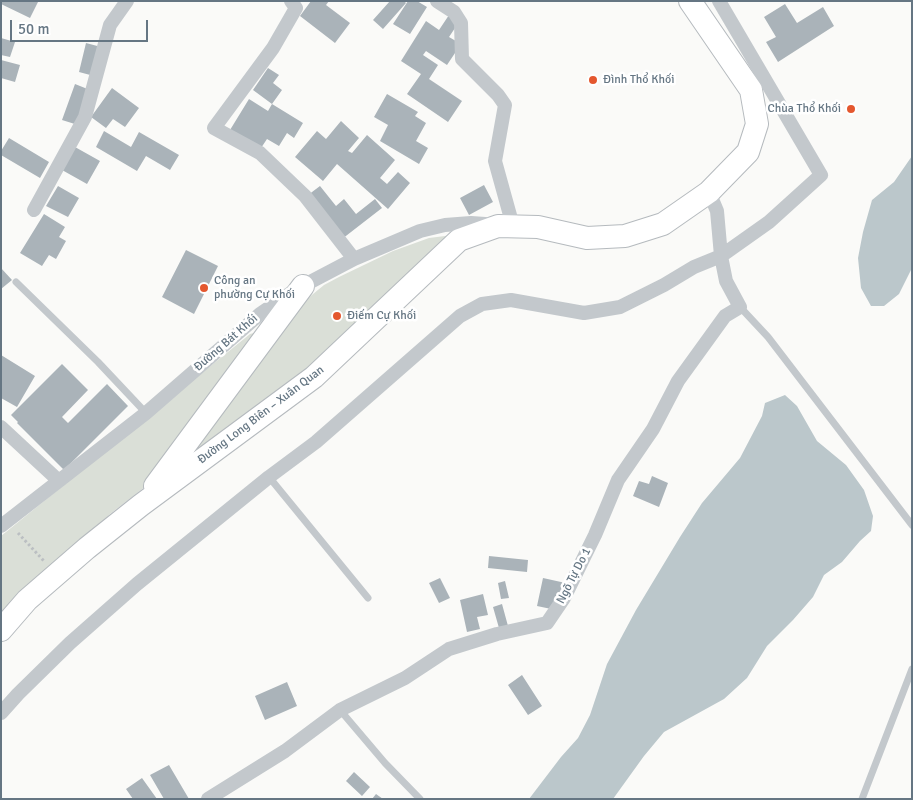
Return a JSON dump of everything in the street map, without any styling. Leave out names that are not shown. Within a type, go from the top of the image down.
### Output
[{"type":"main road","name":"Đường Long Biên – Xuân Quan","points":[[1,630],[27,600],[141,505],[314,377],[459,240],[498,226],[538,227],[587,238],[625,236],[662,224],[709,192],[748,152],[757,124],[751,90],[690,1]]},
{"type":"main road","points":[[141,505],[303,286]]},
{"type":"street","points":[[34,210],[85,117],[110,25],[127,1]]},
{"type":"street","points":[[291,1],[296,8],[273,48],[214,128],[260,153],[305,196],[354,259]]},
{"type":"street","points":[[437,1],[454,12],[461,23],[462,59],[498,95],[505,105],[494,161],[513,226]]},
{"type":"street","points":[[1,713],[70,643],[137,584],[269,477],[316,442],[460,316],[482,304],[511,300],[584,313],[620,307],[664,286],[694,267],[721,256],[769,222],[821,175],[719,1]]},
{"type":"street","points":[[709,192],[717,211],[721,256],[726,280],[740,307]]},
{"type":"street","name":"Đường Bát Khối","points":[[4,524],[146,413],[260,314],[279,300],[354,259],[395,240],[433,228],[471,223],[513,226]]},
{"type":"street","name":"Ngõ Tự Do 1","points":[[208,799],[284,751],[340,710],[405,678],[448,650],[497,634],[547,623],[564,598],[595,535],[618,480],[653,429],[678,380],[725,316],[740,307]]},
{"type":"street","points":[[1,427],[59,481]]},
{"type":"lane","points":[[16,282],[98,362],[146,413]]},
{"type":"lane","points":[[740,307],[768,338],[912,525]]},
{"type":"lane","points":[[269,477],[368,598]]},
{"type":"lane","points":[[862,799],[912,669]]},
{"type":"lane","points":[[340,710],[385,763],[420,799]]},
{"type":"path","points":[[4,524],[57,574]]},
{"type":"shaded area","points":[[912,156],[912,268],[899,294],[884,306],[871,306],[861,288],[858,258],[863,232],[872,200],[894,182]]},
{"type":"shaded area","points":[[453,235],[299,376],[176,472],[307,299],[324,285],[393,251],[429,238]]},
{"type":"shaded area","points":[[254,333],[146,486],[110,514],[1,617],[1,536],[250,334]]},
{"type":"shaded area","points":[[785,395],[797,406],[817,441],[846,465],[864,490],[873,516],[871,531],[842,562],[824,575],[813,597],[767,646],[747,678],[724,699],[664,732],[613,799],[529,799],[578,738],[590,715],[607,664],[636,610],[680,537],[702,503],[740,458],[762,416],[765,403]]},
{"type":"building","points":[[1,1],[38,2],[30,18],[1,4]]},
{"type":"building","points":[[311,1],[329,1],[326,5],[350,23],[335,43],[300,16]]},
{"type":"building","points":[[390,1],[404,1],[406,3],[383,29],[373,20]]},
{"type":"building","points":[[408,1],[417,1],[427,7],[410,34],[393,24]]},
{"type":"building","points":[[785,4],[797,23],[823,7],[834,26],[778,62],[766,42],[776,37],[764,17]]},
{"type":"building","points":[[449,15],[459,22],[449,37],[461,44],[447,65],[426,51],[423,55],[438,65],[429,79],[462,101],[448,122],[407,94],[421,74],[401,61],[426,21],[439,30]]},
{"type":"building","points":[[1,38],[15,42],[10,57],[1,55]]},
{"type":"building","points":[[86,43],[101,47],[94,76],[79,72]]},
{"type":"building","points":[[1,60],[20,65],[15,82],[1,78]]},
{"type":"building","points":[[268,68],[279,75],[273,83],[282,90],[272,104],[253,90]]},
{"type":"building","points":[[75,84],[90,90],[78,125],[62,120]]},
{"type":"building","points":[[112,88],[139,108],[125,127],[113,119],[106,128],[91,117]]},
{"type":"building","points":[[387,94],[418,112],[415,116],[426,123],[416,141],[428,148],[419,164],[380,141],[388,125],[374,117]]},
{"type":"building","points":[[249,99],[268,111],[272,104],[303,123],[294,138],[287,133],[279,146],[267,139],[261,148],[230,130]]},
{"type":"building","points":[[341,121],[359,138],[348,151],[352,153],[367,135],[395,160],[380,178],[387,184],[398,172],[410,183],[388,209],[337,164],[323,181],[295,157],[317,131],[326,139]]},
{"type":"building","points":[[104,131],[131,147],[139,132],[179,155],[170,170],[146,156],[137,171],[96,147]]},
{"type":"building","points":[[9,138],[49,162],[40,178],[1,155],[1,151]]},
{"type":"building","points":[[75,147],[100,161],[87,184],[62,170]]},
{"type":"building","points":[[484,185],[493,202],[469,215],[460,198]]},
{"type":"building","points":[[58,186],[79,198],[68,217],[46,206]]},
{"type":"building","points":[[320,186],[336,206],[344,199],[356,214],[375,199],[382,208],[342,239],[308,195]]},
{"type":"building","points":[[44,214],[65,227],[59,237],[66,241],[56,259],[49,255],[42,266],[20,253]]},
{"type":"building","points":[[186,250],[218,266],[194,314],[162,297]]},
{"type":"building","points":[[1,268],[12,280],[1,289]]},
{"type":"building","points":[[1,355],[35,376],[17,407],[1,398]]},
{"type":"building","points":[[62,364],[88,390],[62,417],[68,423],[107,384],[128,406],[64,470],[11,415]]},
{"type":"building","points":[[652,476],[668,483],[659,507],[633,496],[639,481],[649,484]]},
{"type":"building","points":[[489,556],[528,560],[527,572],[488,568]]},
{"type":"building","points":[[440,578],[450,598],[439,603],[429,583]]},
{"type":"building","points":[[543,578],[570,584],[556,610],[537,606]]},
{"type":"building","points":[[505,581],[509,598],[501,599],[498,583]]},
{"type":"building","points":[[483,594],[488,615],[477,617],[480,629],[467,632],[460,600]]},
{"type":"building","points":[[502,604],[508,626],[499,628],[493,607]]},
{"type":"building","points":[[522,675],[542,706],[528,715],[508,685]]},
{"type":"building","points":[[287,682],[297,706],[265,720],[255,696]]},
{"type":"building","points":[[169,765],[189,799],[164,799],[150,775]]},
{"type":"building","points":[[354,772],[370,787],[362,796],[346,781]]},
{"type":"building","points":[[142,778],[157,799],[133,799],[126,789]]},
{"type":"building","points":[[376,794],[383,799],[372,799]]},
{"type":"place","name":"Đình Thổ Khối","points":[[593,80]]},
{"type":"place","name":"Chùa Thổ Khối","points":[[851,109]]},
{"type":"place","name":"Công an phường Cự Khối","points":[[204,288]]},
{"type":"place","name":"Điếm Cự Khối","points":[[337,316]]}]
